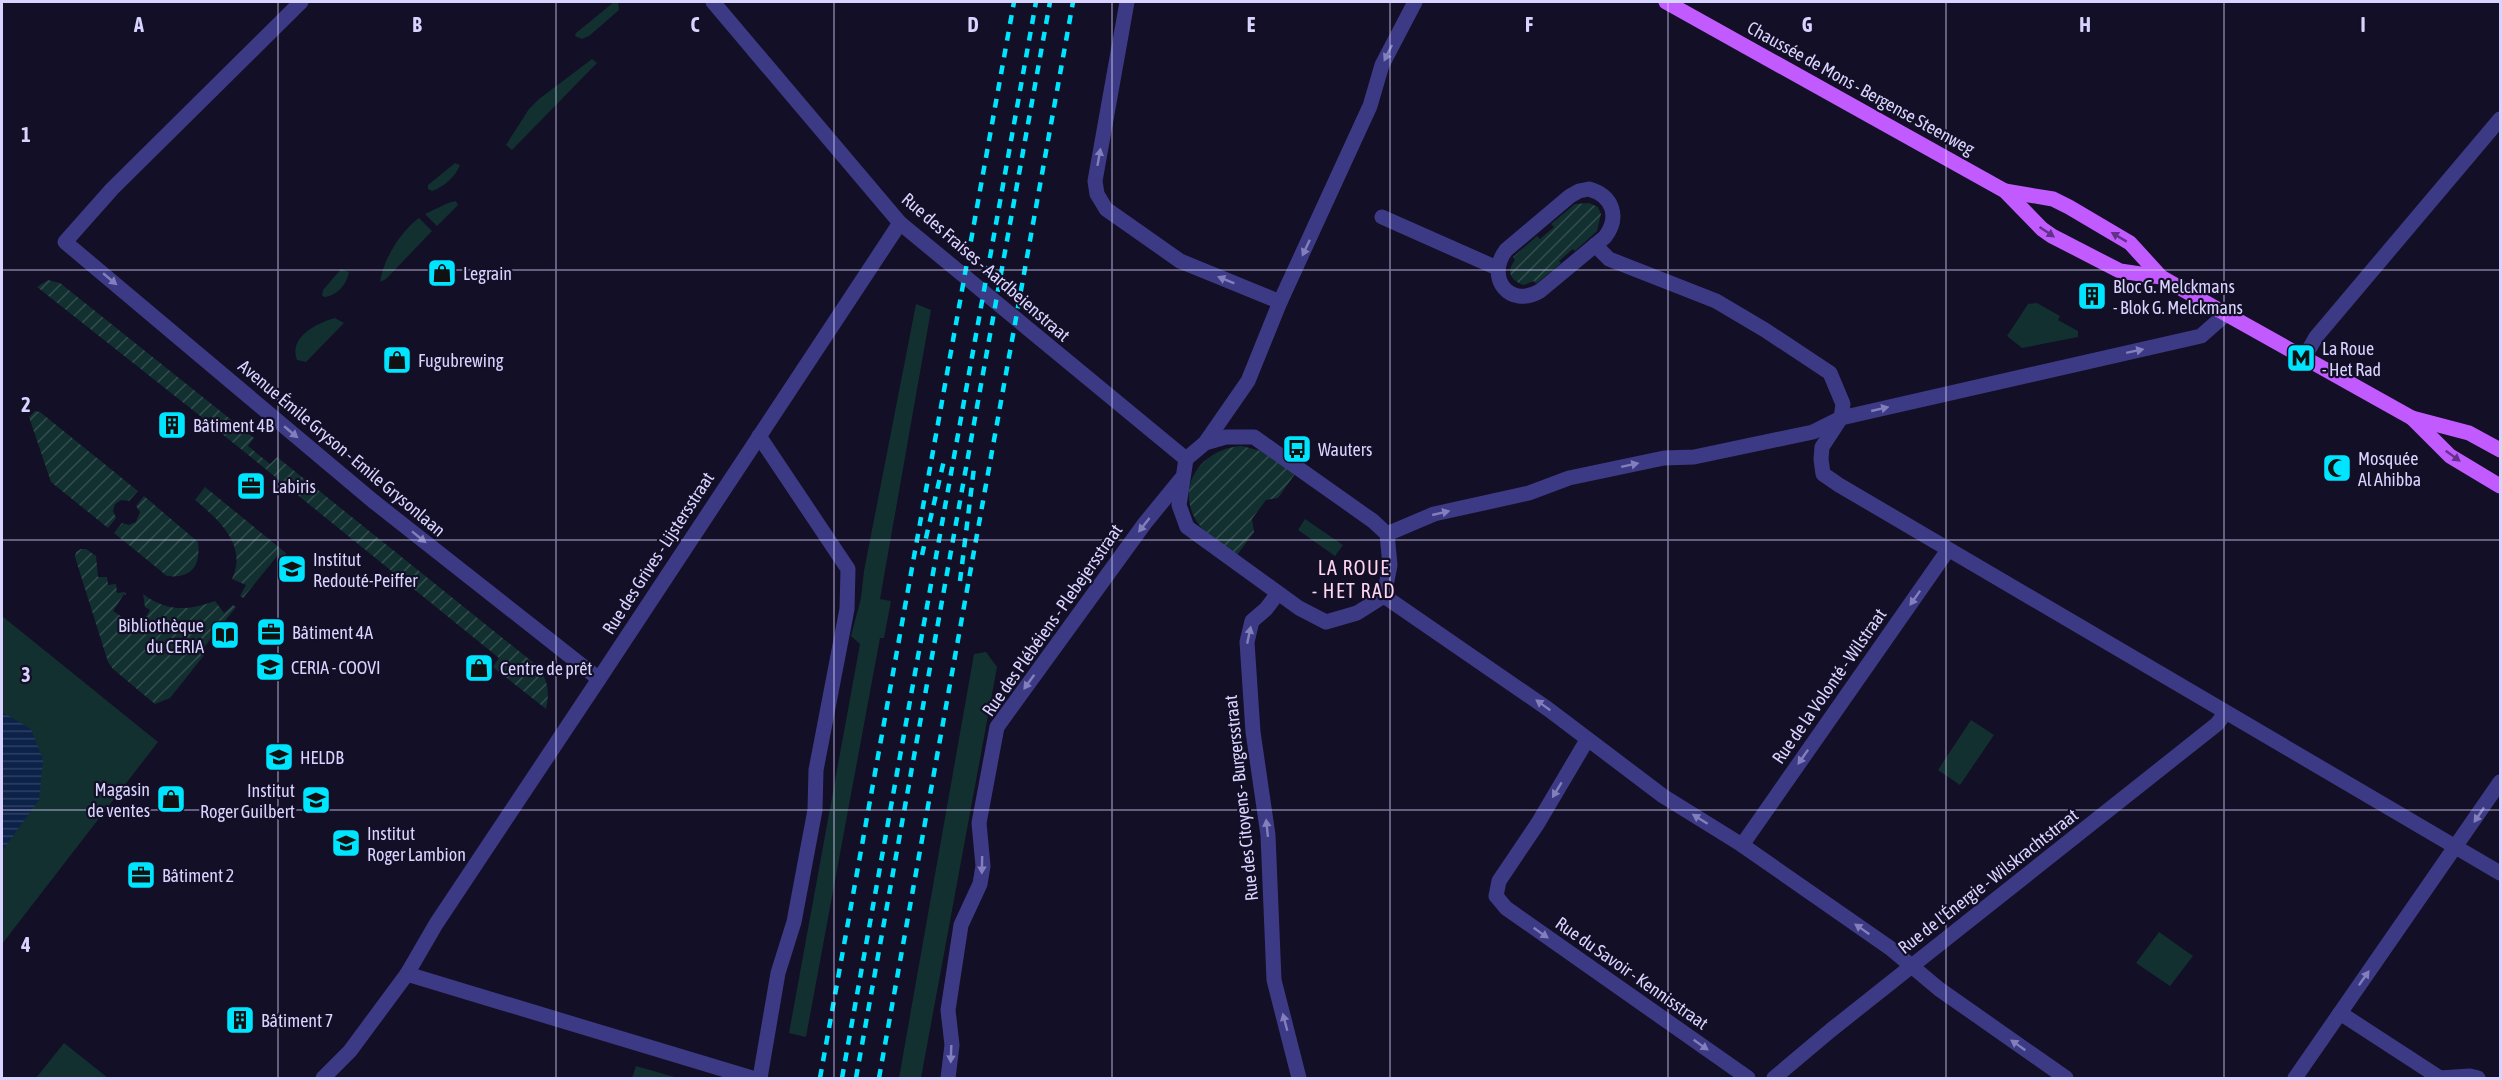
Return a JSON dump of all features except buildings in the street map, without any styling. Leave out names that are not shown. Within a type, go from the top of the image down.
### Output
[{"type":"main road","name":"Chaussée de Mons - Bergense Steenweg","points":[[1666,2],[2006,191],[2042,230],[2052,236],[2120,271],[2161,277]]},
{"type":"main road","name":"Chaussée de Mons - Bergense Steenweg","points":[[2006,191],[2053,199],[2069,207],[2130,243],[2161,277],[2304,358],[2412,418],[2469,433],[2500,450]]},
{"type":"main road","name":"Chaussée de Mons - Bergense Steenweg","points":[[2412,418],[2450,456],[2500,486]]},
{"type":"street","name":"Avenue Émile Gryson - Emile Grysonlaan","points":[[301,2],[120,181],[65,242],[373,501],[599,679]]},
{"type":"street","name":"Rue des Fraises - Aardbeienstraat","points":[[713,2],[900,223],[1185,459]]},
{"type":"street","points":[[1127,2],[1095,181],[1097,194],[1106,209],[1180,261],[1280,302]]},
{"type":"street","points":[[1205,443],[1226,436],[1254,437],[1373,521],[1387,534],[1390,565],[1384,596],[1357,614],[1326,621],[1308,614],[1187,527],[1179,505],[1185,459],[1205,443],[1248,381],[1280,302],[1370,106],[1382,64],[1416,2]]},
{"type":"street","points":[[2304,358],[2316,337],[2500,119]]},
{"type":"street","points":[[1589,189],[1599,192],[1613,208],[1614,219],[1611,229],[1595,245],[1532,296],[1522,297],[1511,294],[1503,288],[1498,279],[1497,268],[1506,250],[1579,191],[1589,189]]},
{"type":"street","points":[[1382,217],[1497,268]]},
{"type":"street","name":"Rue des Grives - Lijstersstraat","points":[[323,1078],[350,1051],[407,974],[436,924],[900,223]]},
{"type":"street","points":[[1595,245],[1609,259],[1716,301],[1830,373],[1843,404],[1841,418],[1822,447],[1823,474],[1948,550],[2500,873]]},
{"type":"street","points":[[1387,534],[1434,514],[1529,494],[1569,478],[1664,458],[1694,458],[1813,432],[1841,418],[2201,336],[2226,314]]},
{"type":"street","points":[[759,436],[849,569],[847,609],[816,770],[815,810],[794,922],[778,973],[760,1078]]},
{"type":"street","name":"Rue des Plébéiens - Plebejersstraat","points":[[948,1078],[952,1046],[948,1010],[961,925],[980,884],[983,866],[979,823],[997,727],[1145,523],[1181,479]]},
{"type":"street","name":"Rue de la Volonté - Wilstraat","points":[[1742,845],[1948,550]]},
{"type":"street","name":"Rue des Citoyens - Burgersstraat","points":[[1278,593],[1266,609],[1252,621],[1247,642],[1254,732],[1268,836],[1274,980],[1299,1078]]},
{"type":"street","points":[[1384,596],[1548,708],[1663,796],[1742,845],[1890,948],[1939,989],[2066,1078]]},
{"type":"street","name":"Rue de l'Énergie - Wilskrachtstraat","points":[[1774,1078],[2208,732],[2225,713]]},
{"type":"street","name":"Rue du Savoir - Kennisstraat","points":[[1587,740],[1538,823],[1499,881],[1496,896],[1506,908],[1748,1078]]},
{"type":"street","points":[[2295,1078],[2500,782]]},
{"type":"street","points":[[407,974],[752,1078]]},
{"type":"street","points":[[2340,1013],[2440,1078],[2469,1076],[2478,1078]]},
{"type":"green space","points":[[614,2],[618,3],[619,10],[589,36],[582,39],[575,36],[576,33]]},
{"type":"green space","points":[[592,59],[597,63],[512,150],[506,145],[529,109],[539,99]]},
{"type":"green space","points":[[455,163],[460,165],[449,181],[432,191],[428,189],[428,185]]},
{"type":"green space","points":[[456,201],[458,205],[437,226],[425,214],[448,203]]},
{"type":"green space","points":[[1589,203],[1598,207],[1601,214],[1597,231],[1575,251],[1573,249],[1559,261],[1561,263],[1536,284],[1534,281],[1524,285],[1515,281],[1510,272],[1515,260],[1513,257],[1537,236],[1540,239],[1554,227],[1551,224],[1575,204]]},
{"type":"green space","points":[[419,218],[432,231],[386,279],[380,282],[394,247],[405,231]]},
{"type":"green space","points":[[341,269],[349,272],[344,285],[337,292],[324,297],[323,290]]},
{"type":"green space","points":[[48,280],[60,283],[254,438],[248,446],[270,464],[277,457],[535,664],[543,674],[547,685],[546,709],[493,667],[499,658],[216,429],[218,424],[216,419],[211,417],[204,419],[37,287]]},
{"type":"green space","points":[[2037,303],[2060,316],[2058,320],[2078,331],[2078,337],[2022,348],[2007,336],[2028,304]]},
{"type":"green space","points":[[916,304],[931,310],[880,599],[891,601],[884,638],[880,638],[806,1037],[789,1033],[860,644],[851,636],[861,598],[864,571]]},
{"type":"green space","points":[[335,318],[344,323],[306,362],[297,360],[295,352],[300,338],[320,323]]},
{"type":"green space","points":[[35,411],[40,412],[138,491],[129,501],[121,500],[115,504],[113,511],[116,518],[108,528],[51,482],[29,417]]},
{"type":"green space","points":[[1242,446],[1261,451],[1295,474],[1278,498],[1266,500],[1252,519],[1254,532],[1237,555],[1210,536],[1197,522],[1189,495],[1196,471],[1205,461],[1228,448]]},
{"type":"green space","points":[[205,487],[286,553],[282,558],[278,555],[243,598],[240,596],[246,585],[232,579],[236,567],[233,544],[221,524],[195,500]]},
{"type":"green space","points":[[144,496],[198,542],[196,564],[189,573],[167,576],[114,533],[122,523],[129,525],[136,522],[140,512],[136,506]]},
{"type":"green space","points":[[1305,519],[1343,545],[1335,556],[1298,530]]},
{"type":"green space","points":[[86,549],[96,556],[98,577],[107,577],[108,585],[116,584],[117,593],[125,592],[126,595],[124,594],[113,611],[139,628],[150,610],[145,607],[143,594],[169,607],[195,607],[215,601],[224,613],[233,605],[236,607],[201,651],[205,654],[170,698],[155,704],[113,669],[108,662],[75,557],[76,552]]},
{"type":"green space","points":[[2,616],[158,742],[2,944]]},
{"type":"green space","points":[[986,652],[997,667],[921,1078],[899,1078],[974,654]]},
{"type":"green space","points":[[1971,720],[1994,735],[1960,785],[1938,770]]},
{"type":"green space","points":[[2159,932],[2193,956],[2170,986],[2136,963]]},
{"type":"green space","points":[[64,1043],[108,1078],[36,1078]]},
{"type":"green space","points":[[636,1066],[678,1078],[632,1078]]},
{"type":"water","points":[[2,712],[31,729],[43,760],[39,800],[2,851]]},
{"type":"railway","points":[[820,1078],[1014,2]]},
{"type":"railway","points":[[842,1078],[1036,2]]},
{"type":"railway","points":[[856,1078],[1050,2]]},
{"type":"railway","points":[[879,1078],[1073,2]]},
{"type":"railway","points":[[922,555],[945,456]]},
{"type":"railway","points":[[960,581],[974,468]]},
{"type":"place","name":"Legrain","points":[[442,273]]},
{"type":"place","name":"Bloc G. Melckmans - Blok G. Melckmans","points":[[2092,296]]},
{"type":"place","name":"La Roue - Het Rad","points":[[2301,358]]},
{"type":"place","name":"Fugubrewing","points":[[397,360]]},
{"type":"place","name":"Bâtiment 4B","points":[[172,425]]},
{"type":"place","name":"Wauters","points":[[1297,449]]},
{"type":"place","name":"Mosquée Al Ahibba","points":[[2337,468]]},
{"type":"place","name":"Labiris","points":[[251,486]]},
{"type":"place","name":"Institut Redouté-Peiffer","points":[[292,569]]},
{"type":"place","name":"Bâtiment 4A","points":[[271,632]]},
{"type":"place","name":"Bibliothèque du CERIA","points":[[225,635]]},
{"type":"place","name":"CERIA - COOVI","points":[[270,667]]},
{"type":"place","name":"Centre de prêt","points":[[479,668]]},
{"type":"place","name":"HELDB","points":[[279,757]]},
{"type":"place","name":"Magasin de ventes","points":[[171,799]]},
{"type":"place","name":"Institut Roger Guilbert","points":[[316,800]]},
{"type":"place","name":"Institut Roger Lambion","points":[[346,843]]},
{"type":"place","name":"Bâtiment 2","points":[[141,875]]},
{"type":"place","name":"Bâtiment 7","points":[[240,1020]]},
{"type":"district","name":"LA ROUE - HET RAD","points":[[1354,578]]}]
